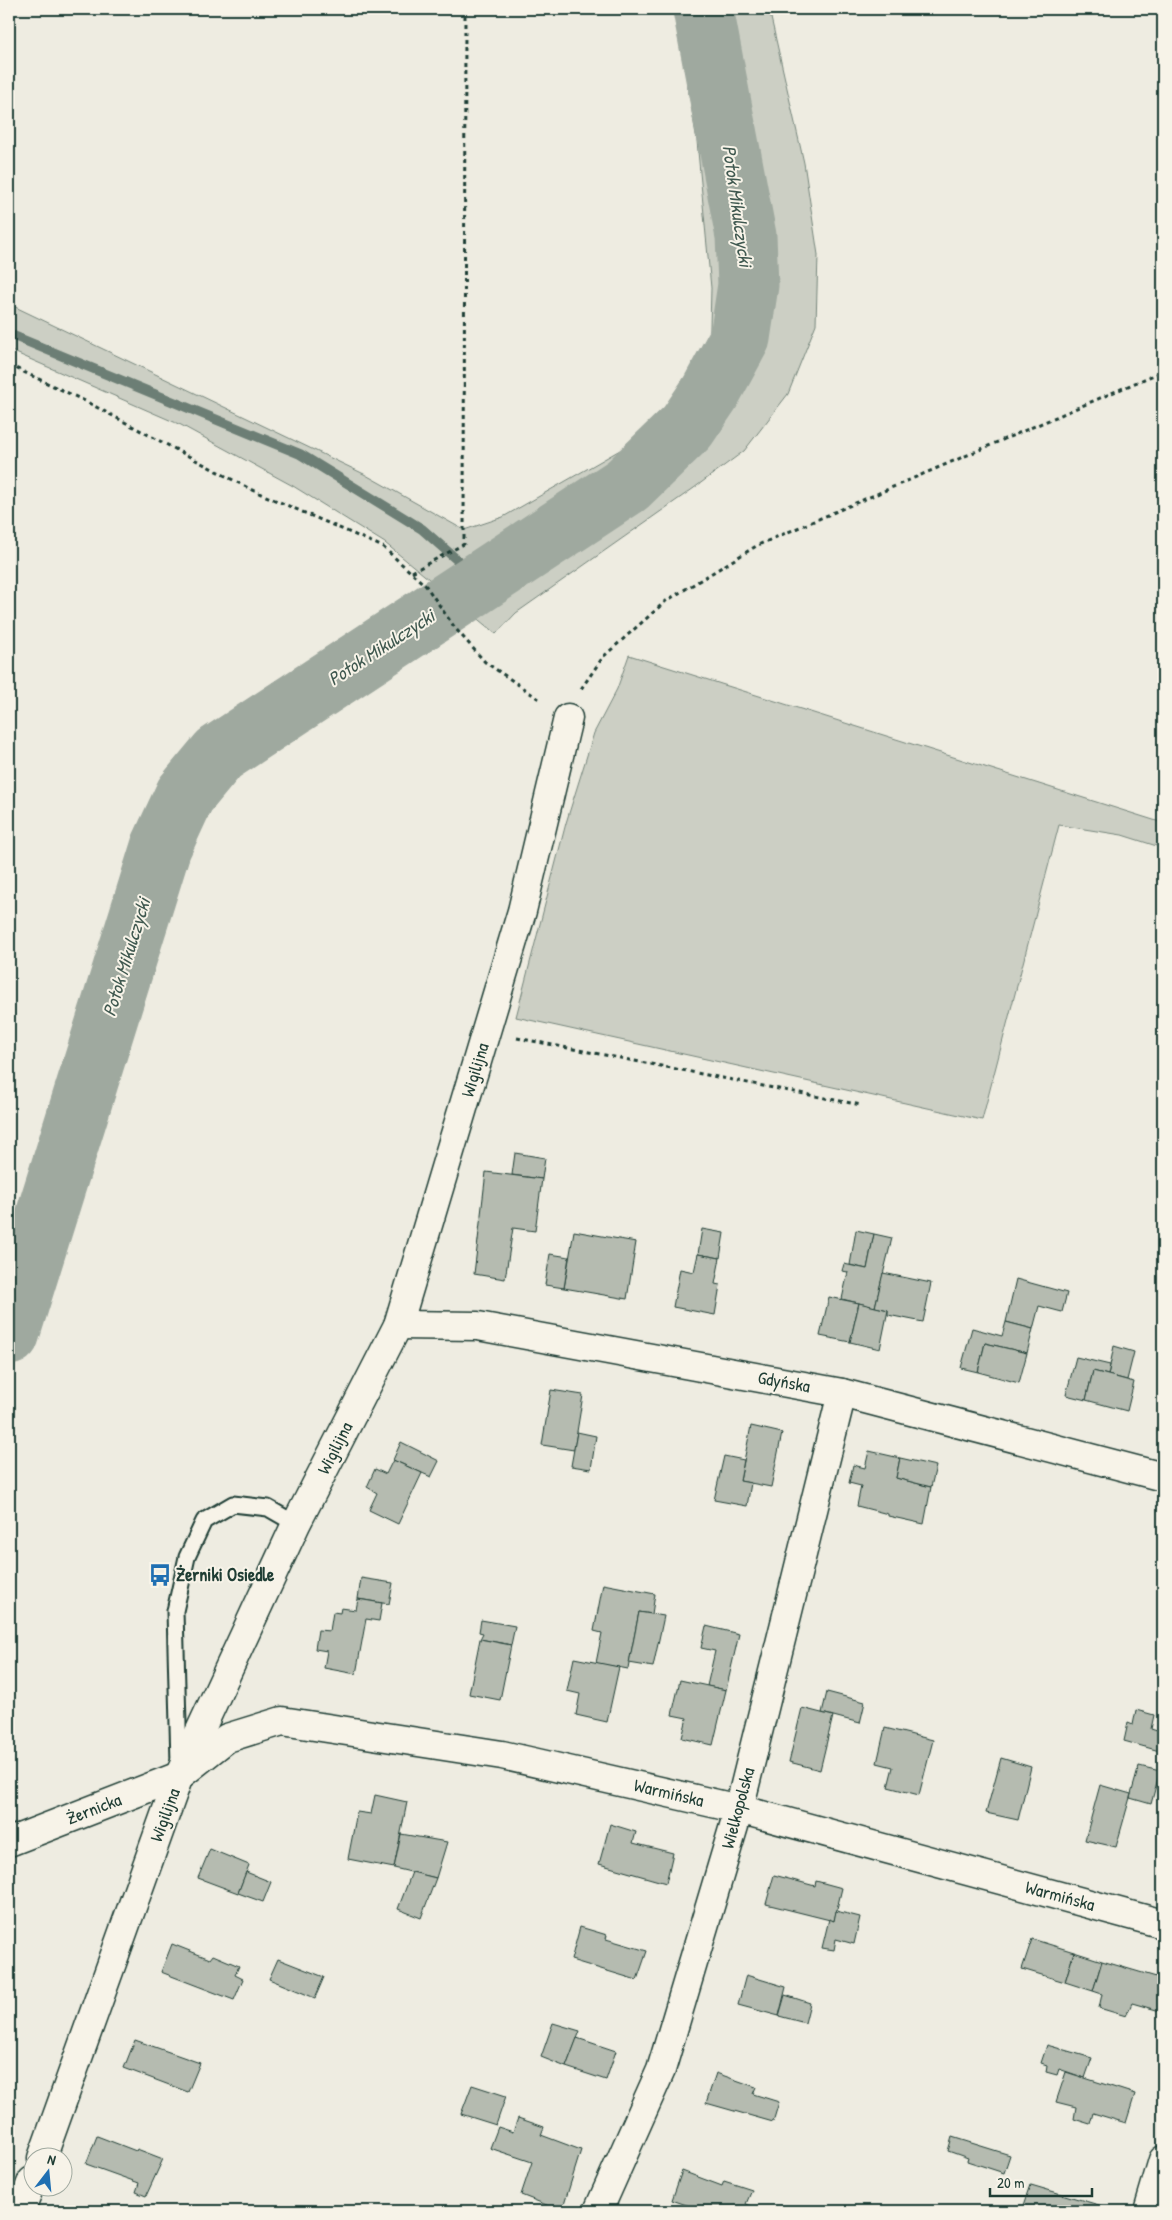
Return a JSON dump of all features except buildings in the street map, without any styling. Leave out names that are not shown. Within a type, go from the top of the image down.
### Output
[{"type":"street","name":"Wigilijna","points":[[46,2148],[180,1776],[296,1524],[398,1325],[522,911],[568,718]]},
{"type":"street","name":"Gdyńska","points":[[398,1325],[478,1326],[842,1393],[1163,1477]]},
{"type":"street","name":"Wielkopolska","points":[[598,2211],[661,2070],[740,1809],[842,1393]]},
{"type":"street","name":"Warmińska","points":[[180,1776],[227,1738],[282,1722],[502,1755],[740,1809],[1163,1924]]},
{"type":"street","name":"Żernicka","points":[[9,1842],[180,1776]]},
{"type":"street","points":[[1148,2211],[1163,2160]]},
{"type":"street","points":[[20,2211],[25,2198]]},
{"type":"lane","points":[[180,1776],[175,1611],[187,1557],[204,1521],[233,1504],[268,1508],[296,1524]]},
{"type":"path","points":[[412,572],[464,544],[465,9]]},
{"type":"path","points":[[9,365],[85,401],[252,490],[382,547],[426,586],[454,628],[485,662],[568,718],[578,692],[603,657],[666,601],[758,546],[1163,371]]},
{"type":"path","points":[[487,1032],[861,1105]]},
{"type":"shaded area","points":[[675,9],[769,9],[804,163],[818,255],[816,324],[788,394],[744,451],[516,613],[496,634],[385,543],[293,486],[181,425],[9,350],[9,304],[364,474],[464,530],[503,517],[634,442],[709,366],[711,288],[697,141]]},
{"type":"shaded area","points":[[629,655],[1163,823],[1163,848],[1122,835],[1059,825],[982,1120],[516,1017],[566,823],[594,733],[617,689]]},
{"type":"waterway","name":"Potok Mikulczycki","points":[[9,1335],[161,847],[185,795],[219,754],[627,485],[687,427],[710,393],[740,338],[748,285],[746,236],[703,9]]},
{"type":"waterway","points":[[9,334],[300,454],[422,529],[481,581]]},
{"type":"place","name":"Żerniki Osiedle","points":[[160,1575]]}]
